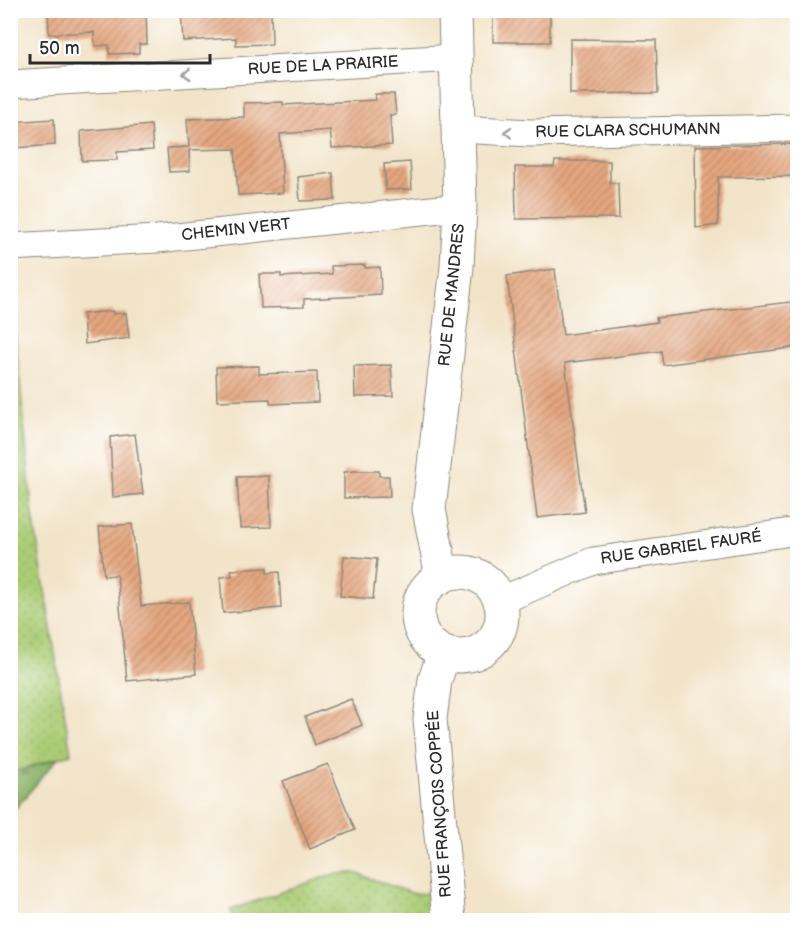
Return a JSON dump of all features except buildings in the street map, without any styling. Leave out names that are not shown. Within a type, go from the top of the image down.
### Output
[{"type":"street","name":"RUE DE MANDRES","points":[[442,577],[429,509],[458,267],[460,207],[455,10]]},
{"type":"street","name":"RUE DE LA PRAIRIE","points":[[10,84],[455,58]]},
{"type":"street","name":"RUE CLARA SCHUMANN","points":[[458,129],[531,133],[798,128]]},
{"type":"street","name":"CHEMIN VERT","points":[[10,247],[156,239],[460,207]]},
{"type":"street","name":"RUE GABRIEL FAURÉ","points":[[500,601],[592,561],[798,531]]},
{"type":"street","points":[[465,573],[476,576],[495,591],[500,601],[501,625],[489,645],[468,656],[444,653],[426,638],[418,616],[424,593],[442,577],[465,573]]},
{"type":"street","name":"RUE FRANÇOIS COPPÉE","points":[[444,653],[435,680],[430,718],[449,921]]},
{"type":"green space","points":[[10,275],[32,509],[71,754],[11,773]]},
{"type":"green space","points":[[58,758],[11,814],[11,773]]},
{"type":"green space","points":[[355,873],[414,894],[428,893],[432,920],[234,920],[230,910],[334,874]]}]
